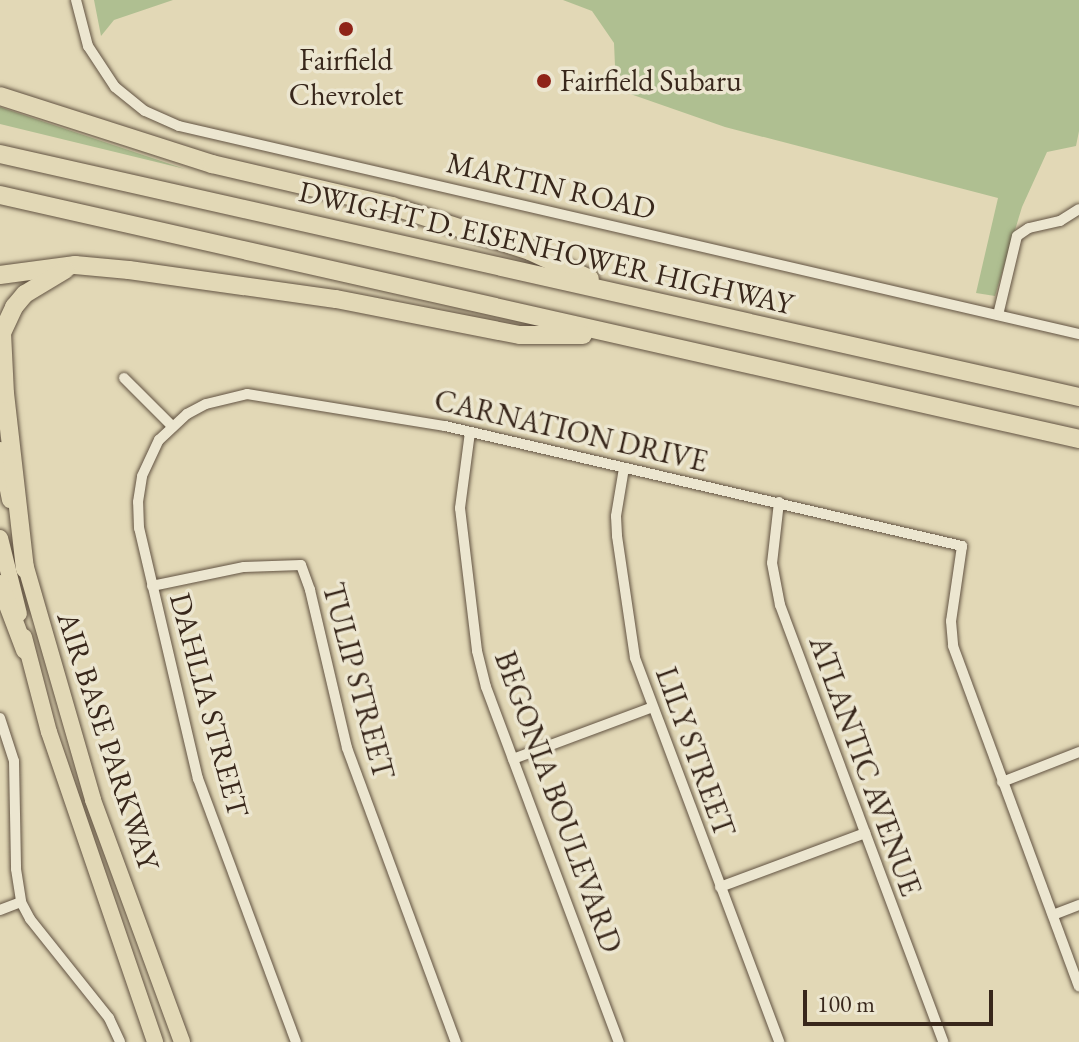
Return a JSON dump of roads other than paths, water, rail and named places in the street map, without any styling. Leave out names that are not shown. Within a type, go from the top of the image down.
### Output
[{"type":"highway","points":[[0,96],[212,164],[392,206],[530,251],[622,294]]},
{"type":"highway","points":[[0,140],[34,161]]},
{"type":"highway","name":"DWIGHT D. EISENHOWER HIGHWAY","points":[[0,154],[1079,397]]},
{"type":"highway","points":[[0,195],[1079,439]]},
{"type":"highway","points":[[0,275],[75,265],[336,299],[520,335],[618,334]]},
{"type":"highway","points":[[25,569],[2,363],[2,333],[14,307],[25,294],[75,265]]},
{"type":"highway","points":[[0,584],[25,650]]},
{"type":"main road","name":"AIR BASE PARKWAY","points":[[0,450],[25,569],[93,800],[182,1042]]},
{"type":"main road","name":"AIR BASE PARKWAY","points":[[0,538],[25,650],[74,808],[155,1042]]},
{"type":"street","name":"MARTIN ROAD","points":[[76,0],[88,46],[115,87],[145,111],[179,126],[1079,334]]},
{"type":"street","points":[[998,315],[1017,236],[1029,228],[1060,221],[1079,209]]},
{"type":"street","points":[[124,378],[172,426]]},
{"type":"street","name":"CARNATION DRIVE","points":[[172,426],[206,404],[247,394],[305,401],[470,432],[962,546],[951,621],[953,646],[1002,782]]},
{"type":"street","name":"DAHLIA STREET","points":[[172,426],[150,458],[138,502],[139,528],[198,779],[296,1042]]},
{"type":"street","name":"BEGONIA BOULEVARD","points":[[470,432],[460,508],[477,651],[513,759],[619,1042]]},
{"type":"street","name":"LILY STREET","points":[[624,468],[616,516],[635,658],[779,1042]]},
{"type":"street","name":"ATLANTIC AVENUE","points":[[779,502],[772,545],[774,582],[943,1042]]},
{"type":"street","name":"TULIP STREET","points":[[152,586],[244,567],[301,565],[310,590],[347,748],[456,1042]]},
{"type":"street","points":[[513,759],[653,707]]},
{"type":"street","points":[[0,718],[14,761],[16,869],[21,902],[56,954],[109,1018],[120,1042]]},
{"type":"street","points":[[1079,752],[1002,782],[1079,986]]},
{"type":"street","points":[[720,887],[865,833]]},
{"type":"street","points":[[0,910],[21,902]]},
{"type":"street","points":[[1053,915],[1079,905]]},
{"type":"place","name":"Fairfield Chevrolet","points":[[346,29]]},
{"type":"place","name":"Fairfield Subaru","points":[[544,81]]}]
